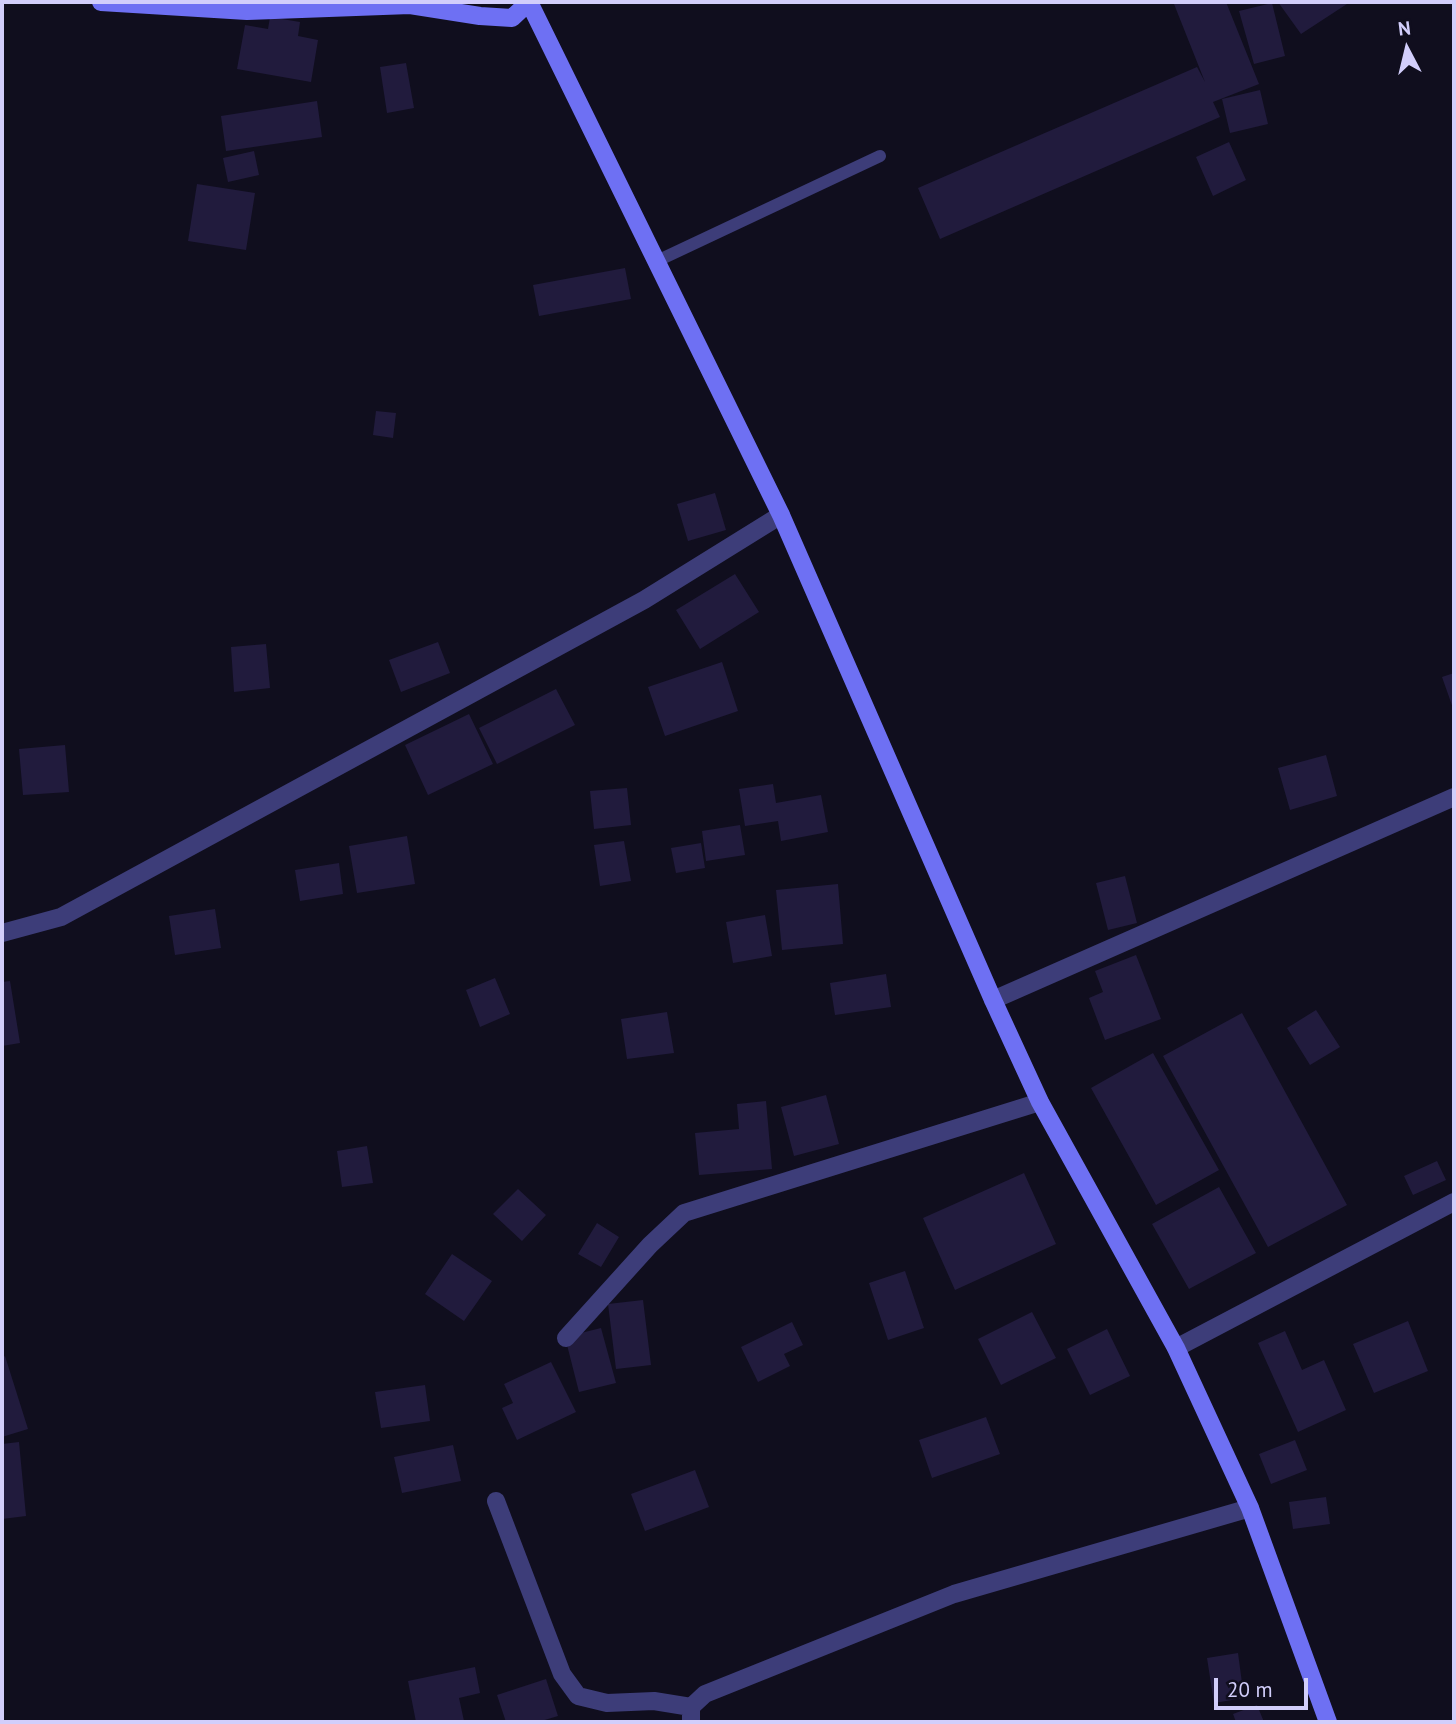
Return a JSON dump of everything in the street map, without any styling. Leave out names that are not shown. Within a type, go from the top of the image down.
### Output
[{"type":"street","points":[[100,2],[247,11],[410,5],[512,18],[529,2],[781,515],[1040,1102],[1176,1348],[1250,1508],[1328,1722]]},
{"type":"street","points":[[2,933],[61,917],[644,600],[781,515]]},
{"type":"street","points":[[993,1000],[1454,797]]},
{"type":"street","points":[[566,1338],[650,1245],[684,1213],[1040,1102]]},
{"type":"street","points":[[1176,1348],[1454,1202]]},
{"type":"street","points":[[496,1501],[562,1674],[578,1696],[607,1703],[654,1701],[691,1714],[705,1695],[954,1594],[1250,1508]]},
{"type":"lane","points":[[657,261],[880,156]]},
{"type":"building","points":[[1226,2],[1259,84],[1213,102],[1220,117],[940,239],[918,188],[1197,67],[1205,82],[1174,4]]},
{"type":"building","points":[[1278,2],[1350,2],[1301,34]]},
{"type":"building","points":[[1272,3],[1285,56],[1254,64],[1239,11]]},
{"type":"building","points":[[270,17],[300,22],[298,36],[318,40],[311,82],[237,69],[245,25],[268,29]]},
{"type":"building","points":[[406,63],[414,108],[387,113],[380,67]]},
{"type":"building","points":[[1260,90],[1268,124],[1230,133],[1222,99]]},
{"type":"building","points":[[317,101],[322,137],[226,151],[221,116]]},
{"type":"building","points":[[1229,142],[1246,180],[1213,196],[1196,157]]},
{"type":"building","points":[[254,151],[259,175],[228,182],[223,158]]},
{"type":"building","points":[[197,184],[255,193],[246,250],[188,241]]},
{"type":"building","points":[[625,268],[631,299],[539,316],[533,285]]},
{"type":"building","points":[[376,411],[396,413],[393,438],[373,435]]},
{"type":"building","points":[[715,493],[726,530],[688,541],[677,504]]},
{"type":"building","points":[[735,574],[759,612],[700,649],[676,610]]},
{"type":"building","points":[[438,642],[450,673],[401,692],[389,660]]},
{"type":"building","points":[[266,644],[270,688],[234,692],[231,647]]},
{"type":"building","points":[[722,662],[738,711],[665,736],[648,687]]},
{"type":"building","points":[[1454,673],[1454,711],[1442,677]]},
{"type":"building","points":[[556,689],[575,725],[497,764],[479,728]]},
{"type":"building","points":[[469,714],[493,764],[428,795],[405,745]]},
{"type":"building","points":[[65,745],[69,792],[23,795],[19,749]]},
{"type":"building","points":[[1326,755],[1337,796],[1290,810],[1278,768]]},
{"type":"building","points":[[773,784],[776,803],[821,795],[828,832],[781,841],[778,821],[745,826],[739,789]]},
{"type":"building","points":[[627,788],[631,825],[594,829],[590,791]]},
{"type":"building","points":[[740,825],[745,855],[706,861],[702,831]]},
{"type":"building","points":[[407,836],[415,884],[357,893],[349,846]]},
{"type":"building","points":[[624,841],[631,881],[600,886],[594,845]]},
{"type":"building","points":[[701,843],[705,868],[676,873],[671,848]]},
{"type":"building","points":[[339,863],[343,894],[300,901],[295,870]]},
{"type":"building","points":[[1125,876],[1137,923],[1108,930],[1096,883]]},
{"type":"building","points":[[838,884],[843,944],[782,950],[776,890]]},
{"type":"building","points":[[215,909],[221,948],[175,955],[169,916]]},
{"type":"building","points":[[765,915],[772,956],[733,963],[726,922]]},
{"type":"building","points":[[1136,955],[1161,1019],[1105,1040],[1089,998],[1103,992],[1095,971]]},
{"type":"building","points":[[886,974],[891,1007],[835,1015],[830,983]]},
{"type":"building","points":[[495,978],[510,1014],[480,1027],[466,990]]},
{"type":"building","points":[[10,981],[20,1043],[2,1046],[2,982]]},
{"type":"building","points":[[1316,1010],[1340,1047],[1310,1065],[1287,1028]]},
{"type":"building","points":[[667,1012],[674,1053],[627,1059],[621,1019]]},
{"type":"building","points":[[1242,1013],[1347,1205],[1268,1247],[1163,1056]]},
{"type":"building","points":[[1153,1053],[1219,1170],[1156,1205],[1091,1088]]},
{"type":"building","points":[[826,1095],[839,1144],[794,1156],[781,1107]]},
{"type":"building","points":[[766,1101],[772,1169],[699,1175],[695,1133],[739,1129],[737,1104]]},
{"type":"building","points":[[367,1146],[373,1183],[342,1187],[337,1151]]},
{"type":"building","points":[[1437,1161],[1446,1180],[1413,1195],[1404,1176]]},
{"type":"building","points":[[1024,1173],[1056,1244],[955,1290],[923,1218]]},
{"type":"building","points":[[1219,1187],[1256,1253],[1189,1289],[1152,1224]]},
{"type":"building","points":[[518,1189],[546,1215],[522,1241],[493,1214]]},
{"type":"building","points":[[597,1223],[619,1237],[601,1267],[578,1254]]},
{"type":"building","points":[[452,1254],[492,1281],[464,1321],[425,1294]]},
{"type":"building","points":[[905,1271],[924,1328],[888,1340],[869,1283]]},
{"type":"building","points":[[643,1300],[651,1365],[616,1369],[608,1304]]},
{"type":"building","points":[[1032,1312],[1056,1358],[1001,1385],[978,1339]]},
{"type":"building","points":[[1408,1321],[1428,1371],[1374,1393],[1353,1344]]},
{"type":"building","points":[[792,1322],[803,1345],[784,1354],[790,1366],[758,1382],[741,1347]]},
{"type":"building","points":[[601,1328],[616,1383],[579,1392],[565,1337]]},
{"type":"building","points":[[1107,1329],[1130,1376],[1090,1395],[1067,1349]]},
{"type":"building","points":[[1285,1331],[1302,1370],[1324,1360],[1346,1410],[1298,1432],[1258,1343]]},
{"type":"building","points":[[5,1356],[28,1429],[2,1437],[2,1358]]},
{"type":"building","points":[[551,1362],[576,1412],[517,1440],[502,1408],[513,1403],[504,1384]]},
{"type":"building","points":[[425,1385],[430,1421],[381,1428],[375,1392]]},
{"type":"building","points":[[986,1417],[1000,1454],[932,1478],[919,1440]]},
{"type":"building","points":[[1295,1440],[1307,1470],[1271,1484],[1259,1454]]},
{"type":"building","points":[[19,1442],[26,1516],[2,1519],[2,1444]]},
{"type":"building","points":[[453,1445],[461,1481],[402,1493],[394,1457]]},
{"type":"building","points":[[695,1470],[709,1507],[645,1531],[631,1494]]},
{"type":"building","points":[[1326,1497],[1330,1524],[1293,1529],[1289,1502]]},
{"type":"building","points":[[1238,1653],[1244,1698],[1214,1703],[1207,1658]]},
{"type":"building","points":[[475,1667],[480,1693],[459,1698],[464,1721],[416,1722],[408,1681]]},
{"type":"building","points":[[546,1679],[558,1716],[538,1722],[506,1722],[497,1695]]},
{"type":"building","points":[[1257,1705],[1264,1722],[1236,1722],[1233,1714]]}]
